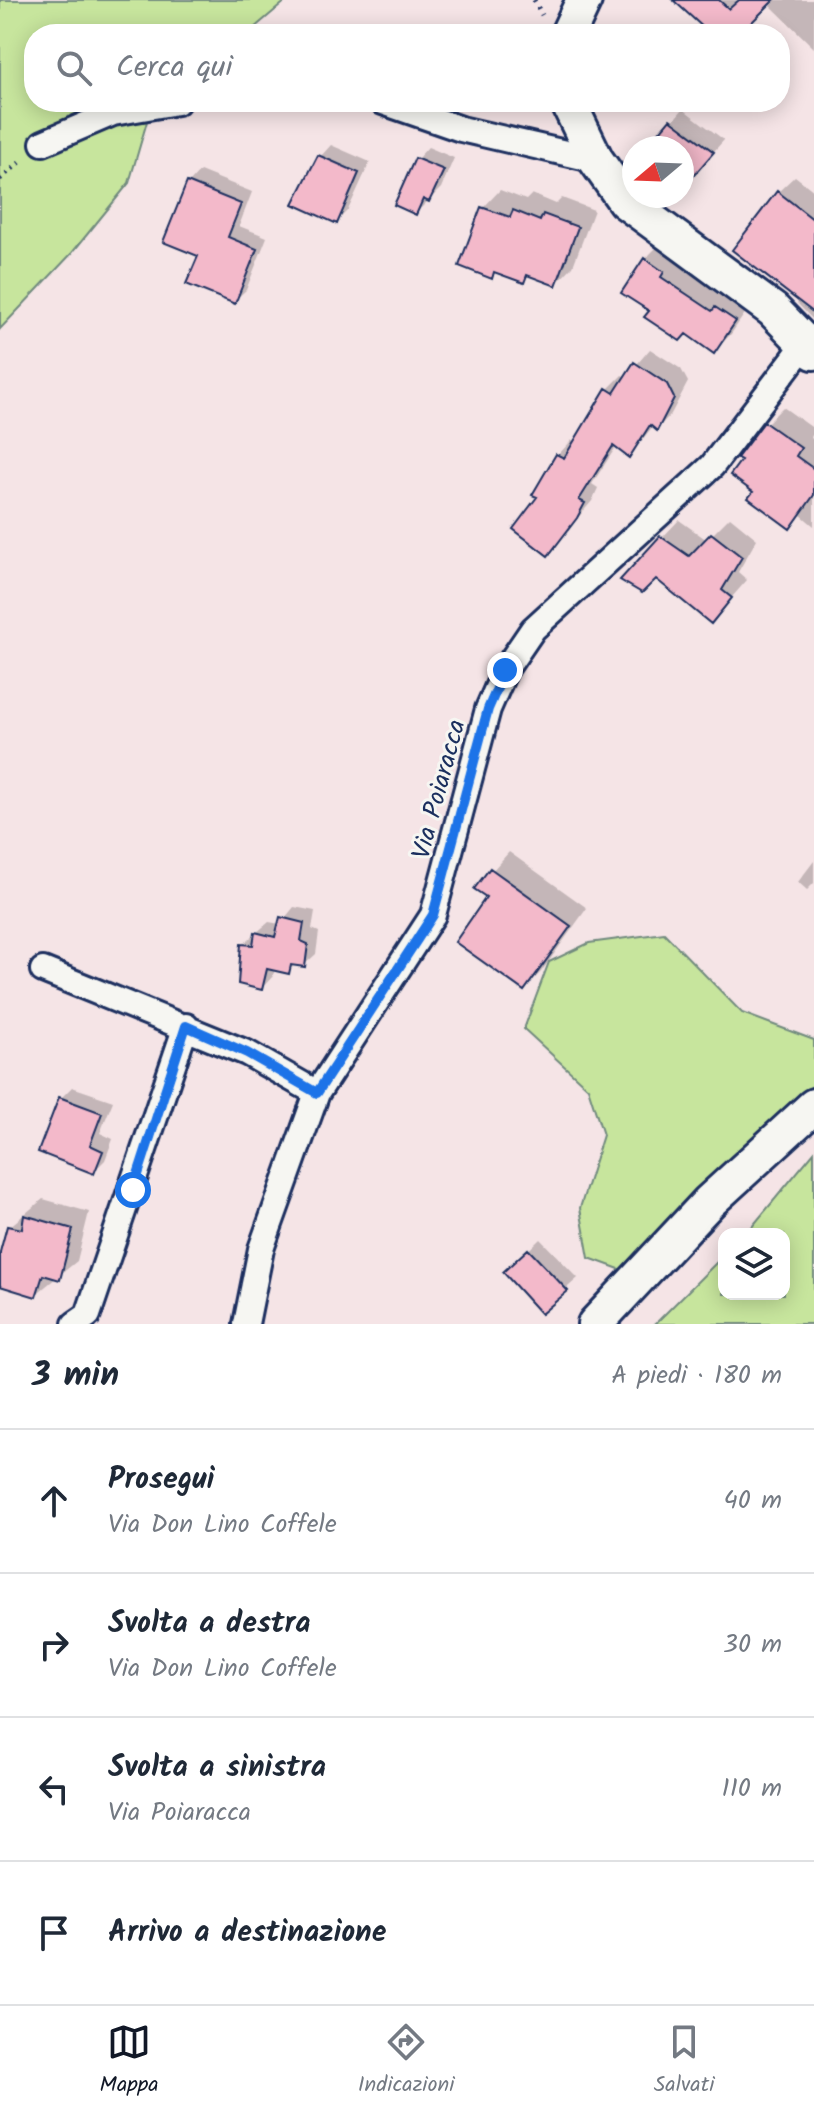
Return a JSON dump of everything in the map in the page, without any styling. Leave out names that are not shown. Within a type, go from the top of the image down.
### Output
[{"type":"street","points":[[573,24],[584,0]]},
{"type":"street","points":[[43,143],[119,112]]},
{"type":"street","points":[[412,112],[461,129],[596,160]]},
{"type":"street","points":[[573,112],[596,160],[625,201],[773,310],[810,348]]},
{"type":"street","name":"Via Poiaracca","points":[[246,1324],[261,1249],[317,1093],[433,915],[488,709],[505,670],[533,629],[712,466],[810,348]]},
{"type":"street","points":[[43,970],[247,1053],[317,1093]]},
{"type":"street","points":[[75,1324],[88,1315],[186,1026]]},
{"type":"street","points":[[595,1324],[709,1202],[814,1106]]},
{"type":"green space","points":[[0,0],[287,0],[259,24],[24,24],[24,112],[155,112],[148,118],[129,183],[72,253],[0,329]]},
{"type":"green space","points":[[664,933],[742,1013],[814,1040],[814,1085],[793,1100],[633,1274],[589,1258],[580,1208],[603,1135],[588,1088],[524,1029],[549,962],[589,943]]},
{"type":"green space","points":[[814,1152],[814,1324],[655,1324],[718,1261],[718,1300],[790,1300],[790,1228],[751,1228]]},
{"type":"building","points":[[673,0],[719,0],[729,9],[739,0],[774,0],[750,24],[699,24]]},
{"type":"building","points":[[670,119],[693,136],[656,136]]},
{"type":"building","points":[[694,137],[714,152],[694,175]]},
{"type":"building","points":[[318,155],[359,173],[337,224],[293,204]]},
{"type":"building","points":[[415,158],[444,170],[429,202],[423,199],[416,215],[394,205]]},
{"type":"building","points":[[187,182],[241,204],[228,237],[257,249],[235,304],[186,284],[198,256],[163,242]]},
{"type":"building","points":[[777,191],[814,220],[814,313],[732,250]]},
{"type":"building","points":[[481,207],[510,217],[513,210],[540,221],[543,214],[578,227],[556,286],[527,275],[524,283],[494,272],[492,279],[459,266]]},
{"type":"building","points":[[644,258],[664,272],[661,277],[712,311],[715,307],[736,321],[714,354],[686,334],[680,341],[644,317],[649,311],[621,293]]},
{"type":"building","points":[[634,362],[667,384],[674,398],[657,431],[650,425],[629,458],[613,446],[579,500],[585,503],[577,518],[548,556],[513,529],[537,497],[532,495],[556,454],[564,458],[606,388],[614,393]]},
{"type":"building","points":[[764,422],[801,448],[796,456],[814,469],[814,495],[790,529],[748,498],[753,492],[730,475],[741,460],[737,458]]},
{"type":"building","points":[[711,533],[742,557],[722,590],[732,598],[711,624],[656,579],[642,593],[620,580],[660,536],[689,556]]},
{"type":"building","points":[[490,868],[571,926],[524,991],[455,942],[486,897],[474,889]]},
{"type":"building","points":[[280,917],[304,923],[301,941],[308,944],[305,967],[291,965],[289,974],[267,969],[262,990],[238,984],[241,944],[253,945],[255,932],[275,937]]},
{"type":"building","points":[[59,1097],[102,1113],[90,1145],[103,1151],[94,1174],[38,1152]]},
{"type":"building","points":[[24,1215],[73,1229],[60,1280],[43,1275],[36,1297],[0,1286],[0,1252],[7,1226],[22,1229]]},
{"type":"building","points":[[528,1249],[568,1291],[541,1314],[503,1272]]},
{"type":"route","points":[[133,1190],[166,1079],[186,1026],[247,1053],[317,1093],[433,915],[488,709],[505,670]]}]
